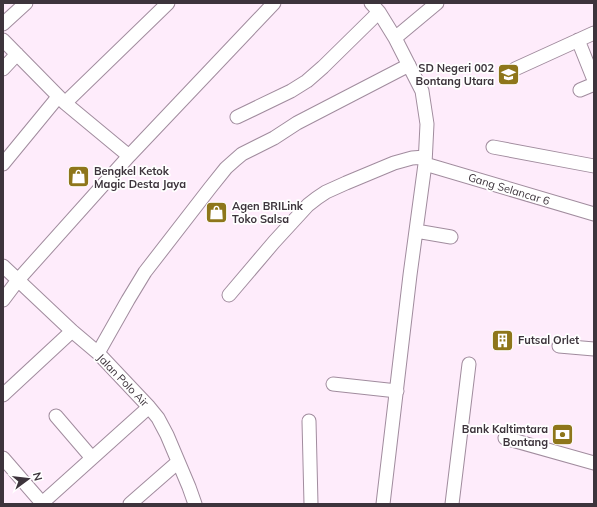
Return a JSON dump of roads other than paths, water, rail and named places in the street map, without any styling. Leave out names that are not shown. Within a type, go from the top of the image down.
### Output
[{"type":"street","points":[[3,24],[26,3]]},
{"type":"street","points":[[3,164],[62,100],[168,3]]},
{"type":"street","points":[[3,300],[18,280],[129,156],[274,3]]},
{"type":"street","points":[[395,38],[437,3]]},
{"type":"street","points":[[237,117],[291,91],[307,81],[323,67],[375,7],[395,38],[422,91],[426,124],[425,160],[384,504]]},
{"type":"street","points":[[515,69],[594,33]]},
{"type":"street","points":[[3,40],[62,100],[129,156]]},
{"type":"street","points":[[578,40],[594,80],[592,85],[580,90]]},
{"type":"street","points":[[3,69],[17,54]]},
{"type":"street","points":[[98,353],[145,272],[222,173],[235,160],[242,154],[274,138],[297,123],[409,64]]},
{"type":"street","points":[[493,147],[594,166]]},
{"type":"street","points":[[229,295],[274,242],[308,205],[317,198],[326,192],[394,163],[408,159],[425,160]]},
{"type":"street","name":"Gang Selancar 6","points":[[425,160],[594,214]]},
{"type":"street","points":[[416,231],[451,237]]},
{"type":"street","name":"Jalan Polo Air","points":[[3,266],[72,331],[98,353],[158,418],[189,487],[195,504]]},
{"type":"street","points":[[3,395],[72,331]]},
{"type":"street","points":[[559,346],[594,349]]},
{"type":"street","points":[[452,504],[469,364]]},
{"type":"street","points":[[333,384],[397,391]]},
{"type":"street","points":[[4,460],[42,504],[149,407]]},
{"type":"street","points":[[56,416],[92,458]]},
{"type":"street","points":[[309,421],[311,504]]},
{"type":"street","points":[[505,438],[594,463]]},
{"type":"street","points":[[130,504],[178,462]]},
{"type":"place","name":"SD Negeri 002 Bontang Utara","points":[[509,74]]},
{"type":"place","name":"Bengkel Ketok Magic Desta Jaya","points":[[78,177]]},
{"type":"place","name":"Agen BRILink Toko Salsa","points":[[216,212]]},
{"type":"place","name":"Futsal Orlet","points":[[502,340]]},
{"type":"place","name":"Bank Kaltimtara Bontang","points":[[563,435]]}]
